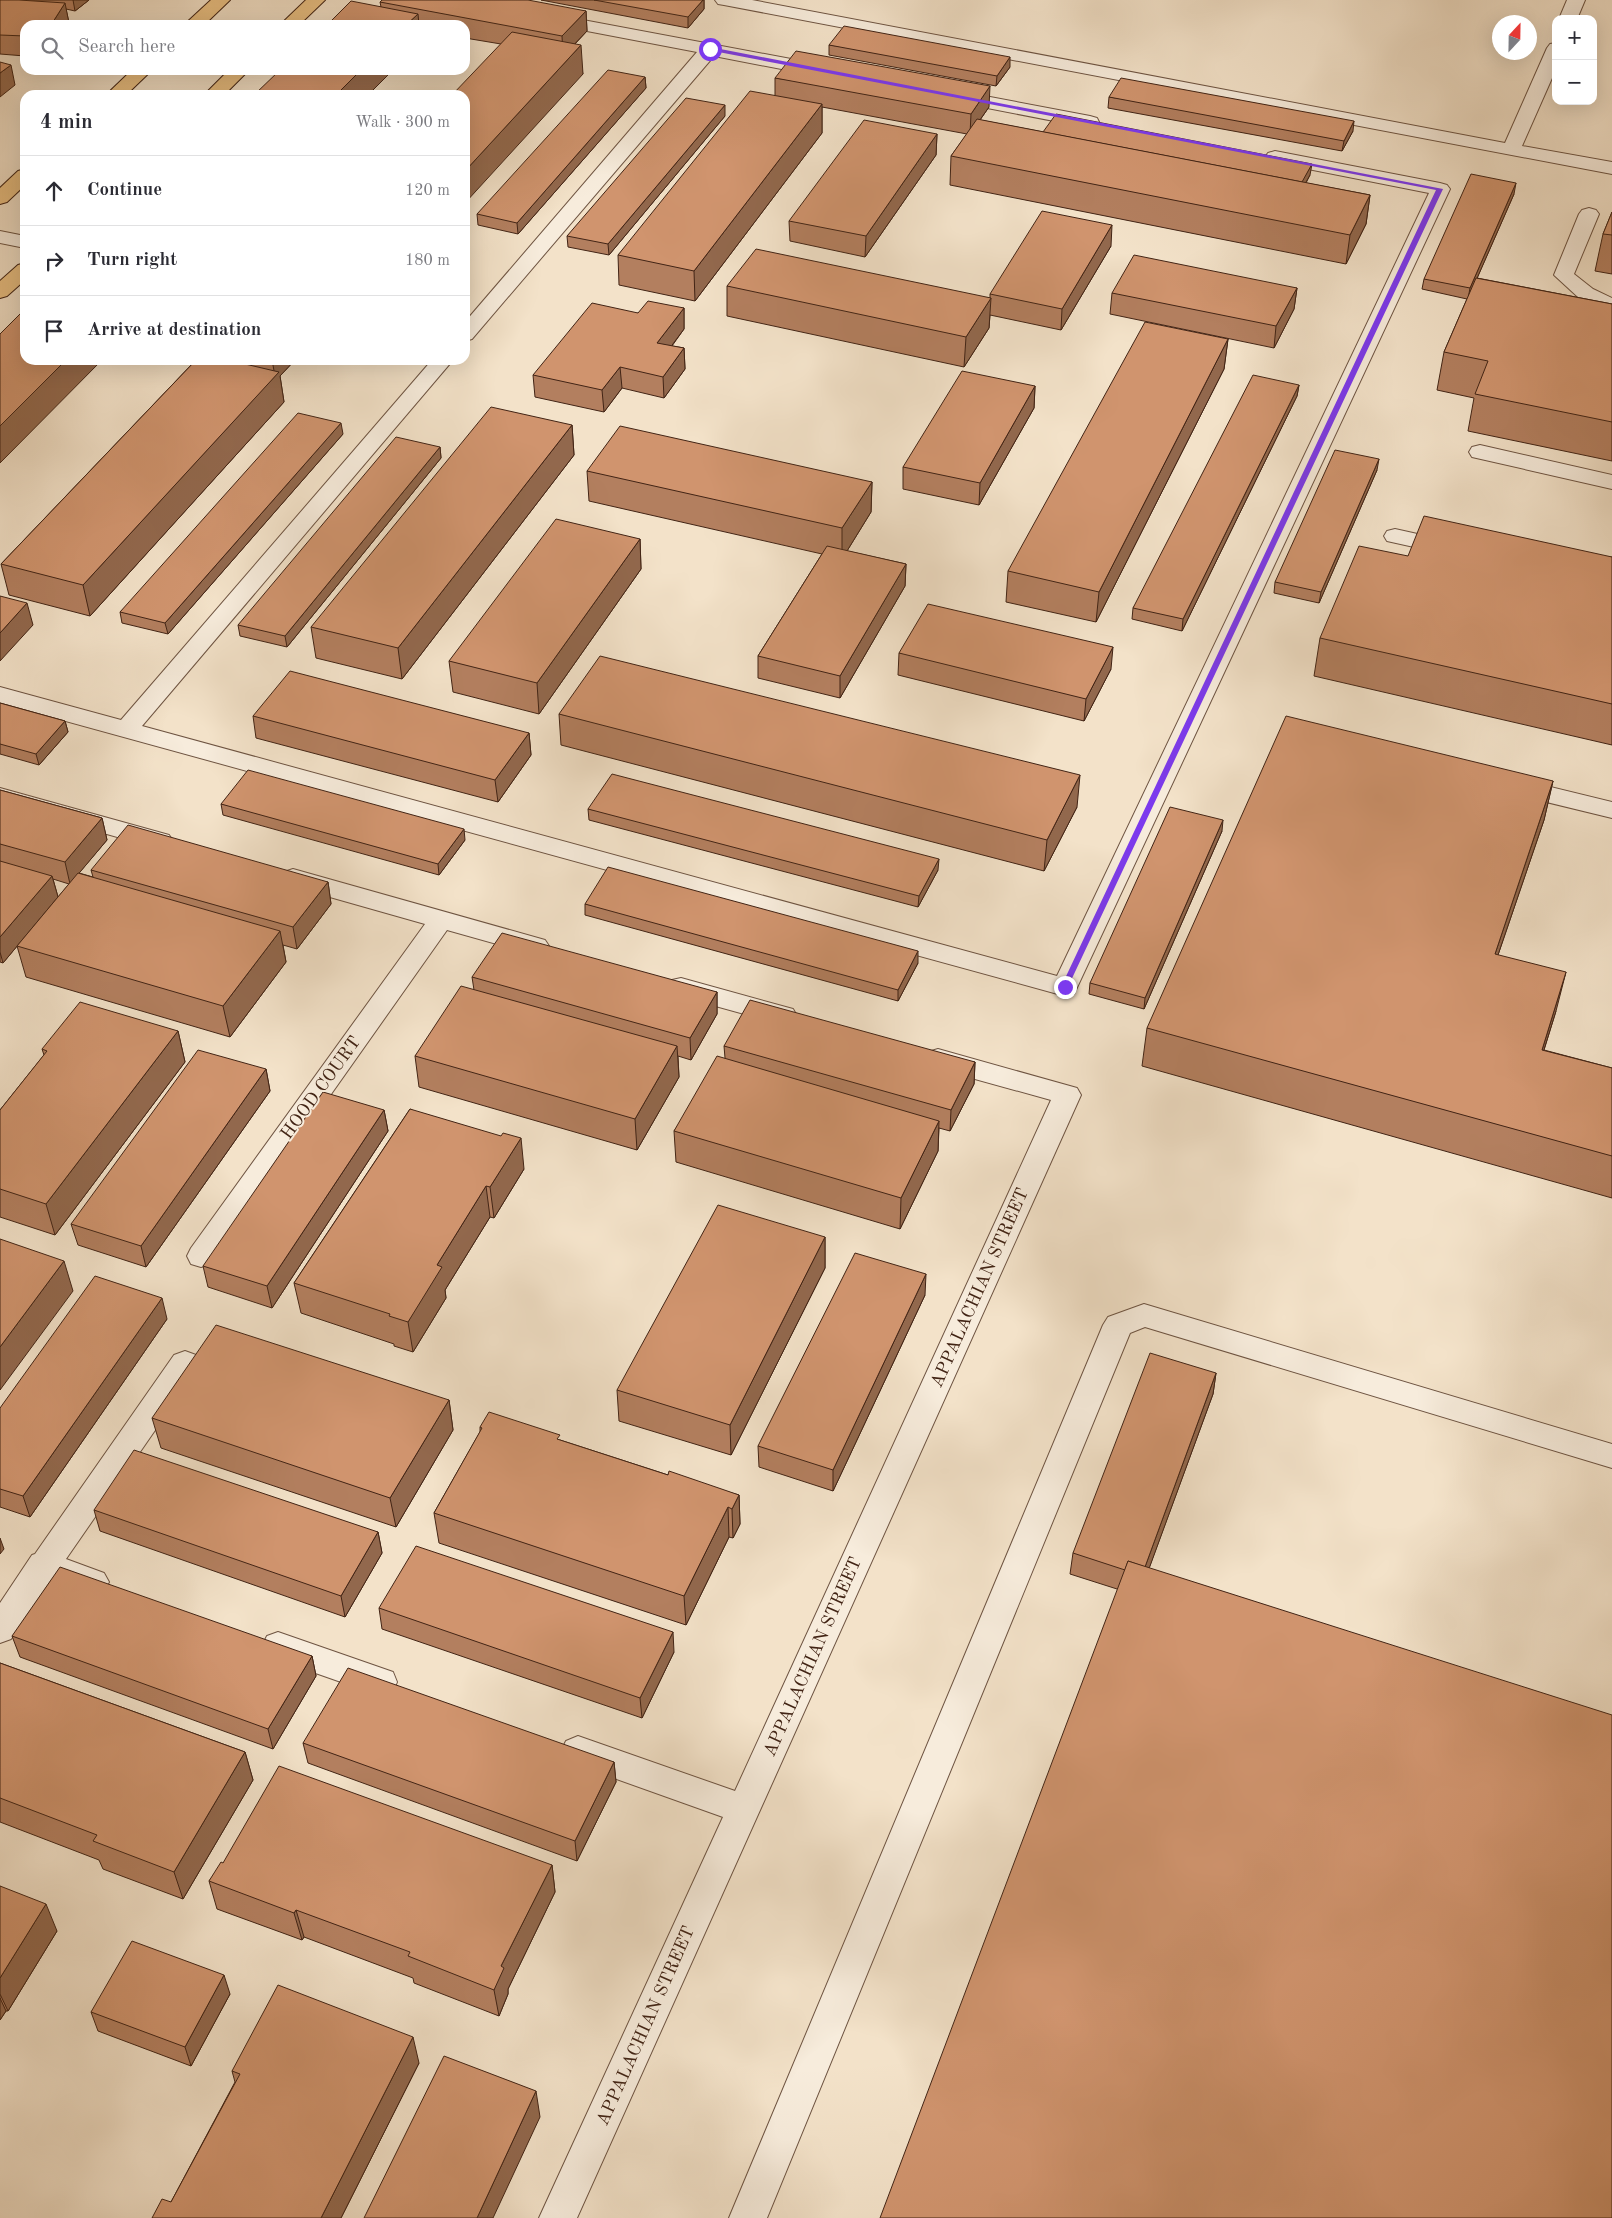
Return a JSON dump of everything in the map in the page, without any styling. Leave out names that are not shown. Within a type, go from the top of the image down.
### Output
[{"type":"main road","points":[[199,20],[221,0]]},
{"type":"main road","points":[[294,20],[316,0]]},
{"type":"main road","points":[[121,90],[137,75]]},
{"type":"main road","points":[[218,90],[235,75]]},
{"type":"main road","points":[[0,198],[20,180]]},
{"type":"main road","points":[[0,292],[20,274]]},
{"type":"street","points":[[724,0],[1612,168]]},
{"type":"street","points":[[1570,15],[1576,0]]},
{"type":"street","points":[[539,16],[844,75]]},
{"type":"street","points":[[470,328],[710,49]]},
{"type":"street","points":[[1511,150],[1552,57]]},
{"type":"street","points":[[930,91],[1112,126]]},
{"type":"street","points":[[0,695],[1065,987],[1440,189],[1257,154]]},
{"type":"street","points":[[1589,214],[1564,275],[1579,290],[1598,300],[1612,304]]},
{"type":"street","points":[[0,237],[20,241]]},
{"type":"street","points":[[126,730],[439,365]]},
{"type":"street","points":[[1480,452],[1612,482]]},
{"type":"street","points":[[1395,536],[1471,553]]},
{"type":"street","points":[[1488,780],[1612,810]]},
{"type":"street","points":[[0,796],[182,847]]},
{"type":"street","points":[[269,871],[557,952]]},
{"type":"street","name":"HOOD COURT","points":[[201,1256],[441,920]]},
{"type":"street","points":[[663,982],[807,1022]]},
{"type":"street","name":"APPALACHIAN STREET","points":[[558,2218],[1067,1095],[913,1052]]},
{"type":"street","points":[[748,2218],[1118,1325],[1144,1315],[1612,1456]]},
{"type":"street","points":[[0,1629],[43,1564],[185,1363]]},
{"type":"street","points":[[43,1564],[118,1590]]},
{"type":"street","points":[[249,1636],[408,1691]]},
{"type":"street","points":[[548,1740],[744,1809]]},
{"type":"building","points":[[0,0],[65,3],[54,20],[20,20],[20,36],[0,35]]},
{"type":"building","points":[[382,0],[528,0],[586,11],[562,36],[380,2]]},
{"type":"building","points":[[594,0],[703,0],[688,17]]},
{"type":"building","points":[[351,1],[418,14],[411,20],[332,20]]},
{"type":"building","points":[[844,26],[1010,57],[997,76],[829,45]]},
{"type":"building","points":[[512,32],[581,45],[470,166],[470,90],[457,90]]},
{"type":"building","points":[[796,51],[990,86],[971,114],[775,78]]},
{"type":"building","points":[[0,62],[11,65],[0,73]]},
{"type":"building","points":[[608,70],[645,77],[517,223],[477,214]]},
{"type":"building","points":[[275,75],[356,75],[341,90],[259,90]]},
{"type":"building","points":[[1121,78],[1354,121],[1344,141],[1109,97]]},
{"type":"building","points":[[750,91],[822,104],[694,271],[618,255]]},
{"type":"building","points":[[686,98],[725,105],[608,244],[567,236]]},
{"type":"building","points":[[1056,114],[1312,164],[1302,182],[1043,132]]},
{"type":"building","points":[[977,119],[1370,195],[1350,235],[951,156]]},
{"type":"building","points":[[864,120],[937,134],[866,236],[789,221]]},
{"type":"building","points":[[1471,174],[1516,183],[1470,288],[1424,279]]},
{"type":"building","points":[[1042,211],[1112,225],[1062,309],[990,294]]},
{"type":"building","points":[[1612,212],[1612,235],[1603,234]]},
{"type":"building","points":[[756,249],[991,298],[966,337],[727,286]]},
{"type":"building","points":[[1134,255],[1297,288],[1276,326],[1112,293]]},
{"type":"building","points":[[1476,278],[1612,304],[1612,422],[1475,394],[1488,361],[1444,352]]},
{"type":"building","points":[[648,301],[684,308],[657,343],[684,348],[663,377],[620,367],[602,390],[533,375],[592,303],[638,313]]},
{"type":"building","points":[[20,314],[20,365],[61,365],[0,426],[0,334]]},
{"type":"building","points":[[1145,322],[1228,339],[1099,592],[1008,571]]},
{"type":"building","points":[[191,365],[249,365],[279,372],[83,585],[1,564]]},
{"type":"building","points":[[962,371],[1035,386],[980,483],[903,467]]},
{"type":"building","points":[[1253,375],[1299,385],[1183,619],[1133,608]]},
{"type":"building","points":[[491,407],[572,425],[398,648],[311,627]]},
{"type":"building","points":[[298,413],[341,423],[165,623],[120,612]]},
{"type":"building","points":[[620,426],[872,482],[842,528],[587,471]]},
{"type":"building","points":[[396,437],[440,447],[285,636],[238,625]]},
{"type":"building","points":[[1335,450],[1379,459],[1321,592],[1275,582]]},
{"type":"building","points":[[1424,516],[1612,557],[1612,704],[1320,638],[1359,546],[1408,556]]},
{"type":"building","points":[[556,519],[640,539],[537,683],[449,661]]},
{"type":"building","points":[[827,546],[906,564],[840,676],[758,656]]},
{"type":"building","points":[[0,596],[27,603],[0,633]]},
{"type":"building","points":[[928,604],[1113,647],[1086,699],[899,653]]},
{"type":"building","points":[[600,656],[1080,775],[1047,840],[559,714]]},
{"type":"building","points":[[290,671],[529,733],[495,780],[253,716]]},
{"type":"building","points":[[0,703],[65,721],[36,754],[0,744]]},
{"type":"building","points":[[1286,716],[1553,781],[1495,954],[1566,972],[1542,1050],[1612,1068],[1612,1156],[1147,1028]]},
{"type":"building","points":[[248,770],[464,829],[438,864],[221,804]]},
{"type":"building","points":[[612,774],[939,859],[919,896],[588,809]]},
{"type":"building","points":[[0,790],[102,818],[65,862],[0,844]]},
{"type":"building","points":[[1170,807],[1223,820],[1145,998],[1090,983]]},
{"type":"building","points":[[128,825],[328,882],[293,927],[91,870]]},
{"type":"building","points":[[0,861],[52,876],[0,937]]},
{"type":"building","points":[[608,867],[918,951],[898,990],[585,904]]},
{"type":"building","points":[[78,873],[280,931],[223,1006],[17,946]]},
{"type":"building","points":[[502,933],[717,992],[690,1038],[472,977]]},
{"type":"building","points":[[461,986],[677,1046],[635,1119],[415,1056]]},
{"type":"building","points":[[750,1000],[975,1062],[951,1110],[724,1046]]},
{"type":"building","points":[[80,1002],[178,1031],[46,1204],[0,1189],[0,1110],[47,1051],[42,1049]]},
{"type":"building","points":[[198,1050],[266,1069],[141,1246],[71,1224]]},
{"type":"building","points":[[717,1056],[939,1121],[901,1198],[674,1131]]},
{"type":"building","points":[[323,1092],[384,1110],[267,1286],[203,1266]]},
{"type":"building","points":[[410,1109],[501,1136],[503,1133],[521,1138],[490,1187],[486,1186],[437,1265],[442,1267],[408,1322],[389,1316],[390,1314],[294,1283]]},
{"type":"building","points":[[718,1205],[825,1237],[730,1425],[617,1390]]},
{"type":"building","points":[[0,1239],[64,1261],[0,1347]]},
{"type":"building","points":[[855,1253],[926,1274],[833,1470],[758,1446]]},
{"type":"building","points":[[95,1276],[162,1298],[23,1496],[0,1489],[0,1408]]},
{"type":"building","points":[[216,1325],[449,1400],[390,1498],[152,1418]]},
{"type":"building","points":[[1150,1353],[1216,1373],[1145,1567],[1128,1561],[1125,1570],[1073,1553]]},
{"type":"building","points":[[489,1412],[560,1435],[557,1439],[668,1475],[669,1471],[739,1495],[732,1509],[728,1507],[684,1596],[434,1513],[482,1428],[480,1427]]},
{"type":"building","points":[[134,1450],[378,1532],[341,1596],[94,1510]]},
{"type":"building","points":[[416,1546],[673,1632],[640,1698],[379,1608]]},
{"type":"building","points":[[1128,1561],[1612,1715],[1612,2218],[880,2218]]},
{"type":"building","points":[[60,1567],[312,1656],[268,1729],[12,1636]]},
{"type":"building","points":[[0,1663],[245,1752],[174,1872],[93,1841],[97,1835],[0,1798]]},
{"type":"building","points":[[348,1668],[614,1762],[575,1841],[303,1743]]},
{"type":"building","points":[[279,1766],[552,1865],[501,1966],[504,1968],[494,1990],[408,1956],[410,1952],[296,1910],[294,1913],[209,1881],[221,1862],[223,1863]]},
{"type":"building","points":[[0,1886],[46,1904],[0,1978]]},
{"type":"building","points":[[132,1941],[224,1975],[185,2047],[91,2012]]},
{"type":"building","points":[[278,1985],[413,2037],[321,2218],[152,2218],[162,2199],[171,2202],[240,2074],[232,2071]]},
{"type":"building","points":[[444,2056],[536,2091],[477,2218],[364,2218]]},
{"type":"route","points":[[710,49],[1440,189],[1065,987]]}]
